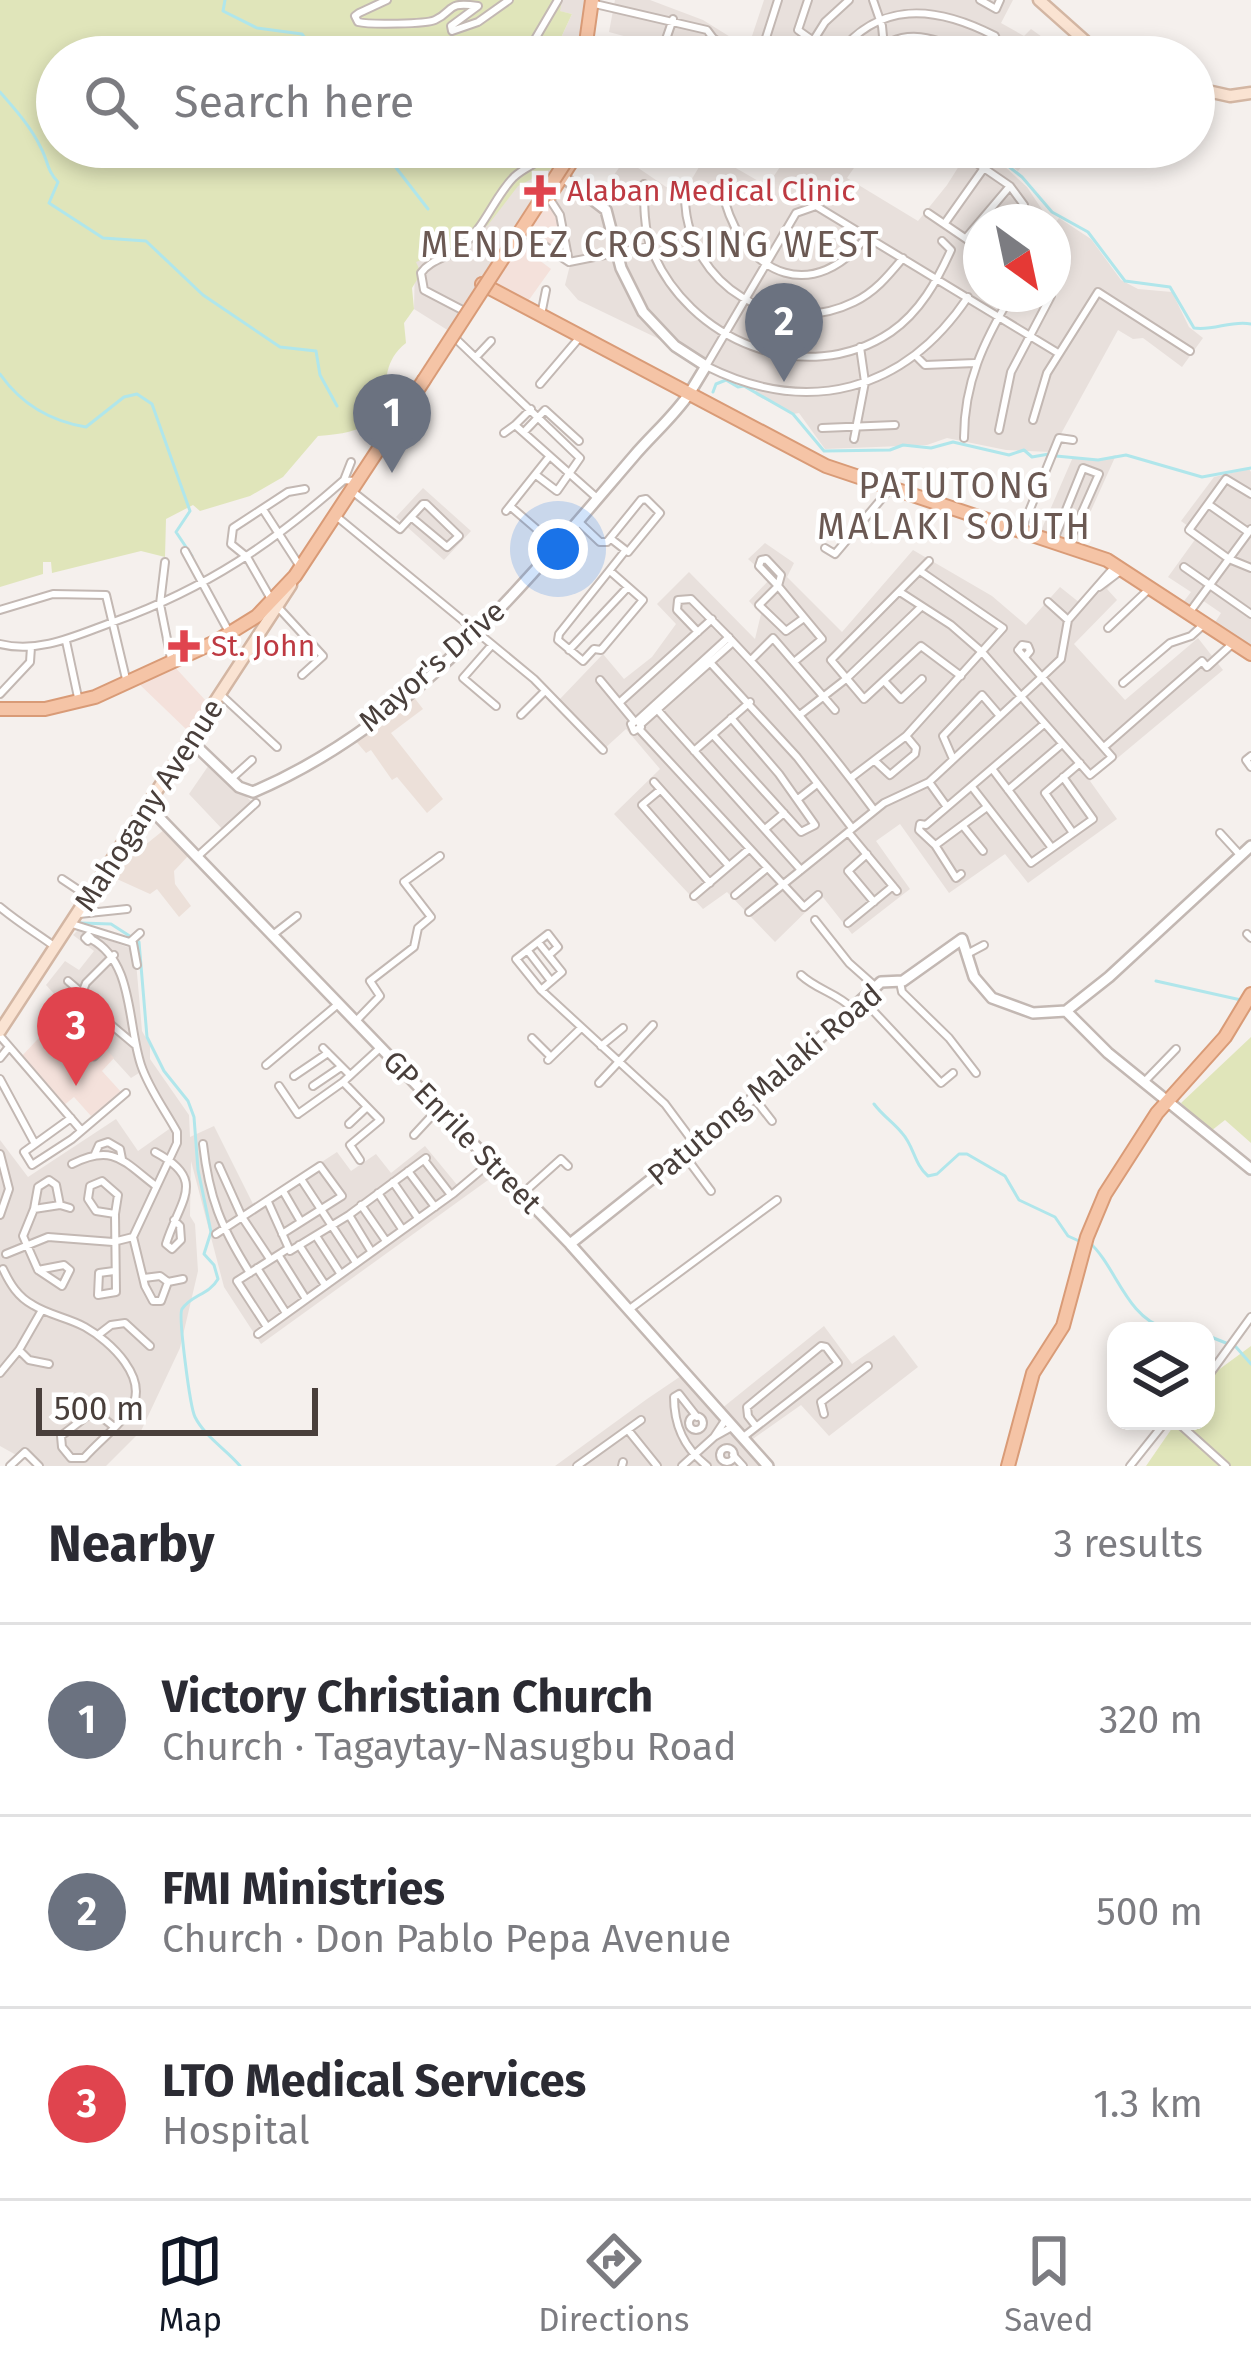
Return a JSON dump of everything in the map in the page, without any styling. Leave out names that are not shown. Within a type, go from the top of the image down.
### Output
[{"type":"main road","points":[[1039,0],[1078,36]]},
{"type":"main road","points":[[587,36],[591,1]]},
{"type":"main road","points":[[1215,93],[1251,94]]},
{"type":"main road","points":[[382,445],[562,168]]},
{"type":"main road","points":[[382,445],[562,168]]},
{"type":"main road","points":[[485,286],[567,168]]},
{"type":"main road","points":[[485,286],[808,458],[1060,544],[1150,587],[1245,648]]},
{"type":"main road","points":[[0,709],[44,709],[79,702],[230,634],[272,608],[336,516],[351,484],[455,338],[467,313]]},
{"type":"main road","name":"Mahogany Avenue","points":[[0,1033],[272,608]]},
{"type":"main road","points":[[1008,1466],[1031,1377],[1064,1323],[1087,1237],[1110,1185],[1167,1101],[1218,1046],[1251,994]]},
{"type":"street","points":[[387,0],[355,16],[358,22],[382,26],[432,21],[450,6],[478,6],[451,26],[452,31],[478,22],[509,0]]},
{"type":"street","points":[[537,36],[558,0]]},
{"type":"street","points":[[767,36],[778,0]]},
{"type":"street","points":[[806,36],[798,30],[808,0]]},
{"type":"street","points":[[815,36],[849,0]]},
{"type":"street","points":[[873,0],[883,36]]},
{"type":"street","points":[[980,0],[996,9],[1000,0]]},
{"type":"street","points":[[591,1],[673,20],[707,30],[712,36]]},
{"type":"street","points":[[852,36],[879,15],[923,6],[955,15],[991,36]]},
{"type":"street","points":[[667,36],[673,20]]},
{"type":"street","points":[[467,313],[424,290],[421,273],[470,239],[515,176],[528,168]]},
{"type":"street","points":[[945,223],[984,168],[1010,186],[1023,204]]},
{"type":"street","points":[[563,177],[606,209],[631,292],[648,318],[675,346],[743,382],[781,392],[830,391],[865,382],[916,356],[963,304]]},
{"type":"street","points":[[644,184],[650,246],[670,284],[722,335],[761,351],[812,356],[860,346],[892,331],[938,279],[951,250],[942,241]]},
{"type":"street","points":[[995,204],[1010,186]]},
{"type":"street","points":[[702,190],[724,201],[733,230],[764,266],[799,274],[821,271],[853,254],[867,236]]},
{"type":"street","points":[[549,197],[561,219],[569,262]]},
{"type":"street","points":[[685,201],[692,243],[713,273],[744,300],[789,315],[832,310],[873,291],[903,258]]},
{"type":"street","points":[[706,366],[796,213],[817,206],[963,294]]},
{"type":"street","points":[[928,213],[963,236]]},
{"type":"street","points":[[525,233],[569,262],[650,246]]},
{"type":"street","points":[[541,315],[546,290]]},
{"type":"street","points":[[1033,420],[1047,373],[1098,292],[1190,351]]},
{"type":"street","points":[[992,312],[1058,353]]},
{"type":"street","points":[[964,438],[966,399],[975,364],[1001,312]]},
{"type":"street","points":[[999,430],[1011,372],[1042,312]]},
{"type":"street","points":[[540,385],[581,336]]},
{"type":"street","points":[[455,338],[580,458],[554,492],[536,475]]},
{"type":"street","points":[[476,357],[491,341]]},
{"type":"street","points":[[854,439],[865,382],[860,346]]},
{"type":"street","points":[[916,356],[925,365],[975,364]]},
{"type":"street","name":"Mayor's Drive","points":[[232,779],[253,793],[320,755],[412,690],[476,632],[580,523],[689,394],[706,366]]},
{"type":"street","points":[[504,433],[531,409]]},
{"type":"street","points":[[524,432],[545,410],[579,441]]},
{"type":"street","points":[[515,425],[599,500]]},
{"type":"street","points":[[822,428],[895,425]]},
{"type":"street","points":[[1021,531],[1059,438],[1073,440]]},
{"type":"street","points":[[540,532],[508,508],[549,457]]},
{"type":"street","points":[[351,462],[351,484],[398,528],[426,504],[459,536],[447,548],[411,517]]},
{"type":"street","points":[[1083,468],[1099,473],[1060,544],[1083,468]]},
{"type":"street","points":[[1251,494],[1226,479],[1189,530],[1229,559],[1251,568]]},
{"type":"street","points":[[0,644],[66,641],[203,585],[351,484]]},
{"type":"street","points":[[825,548],[835,554],[892,487]]},
{"type":"street","points":[[302,675],[323,656],[272,608],[247,557],[231,544],[233,527],[288,492],[305,490]]},
{"type":"street","points":[[580,523],[600,542],[610,538],[640,500],[646,499],[660,512],[660,517],[626,551],[559,634],[558,640],[583,661],[595,649],[601,650],[643,599],[610,571]]},
{"type":"street","points":[[1188,613],[1250,532],[1208,504]]},
{"type":"street","points":[[263,510],[298,572]]},
{"type":"street","points":[[336,516],[545,691],[603,750]]},
{"type":"street","points":[[610,538],[626,551]]},
{"type":"street","points":[[185,551],[230,634]]},
{"type":"street","points":[[794,662],[822,639],[804,617],[778,586],[759,566],[760,560],[766,559],[779,570],[778,586],[759,605],[785,631],[804,617]]},
{"type":"street","points":[[166,562],[160,604],[171,662]]},
{"type":"street","points":[[928,562],[831,659],[864,699],[921,646],[961,676]]},
{"type":"street","points":[[1184,567],[1251,614]]},
{"type":"street","points":[[850,778],[906,736],[1003,628],[920,571]]},
{"type":"street","points":[[748,912],[874,810],[929,782],[1020,698],[1061,659],[1068,620],[1115,571]]},
{"type":"street","points":[[569,650],[628,586]]},
{"type":"street","points":[[1108,628],[1150,587]]},
{"type":"street","points":[[899,592],[982,652],[1090,775],[1112,757],[1025,658]]},
{"type":"street","points":[[0,610],[52,594],[99,593],[110,598],[127,683]]},
{"type":"street","points":[[698,632],[676,610],[678,600],[691,599],[731,639],[801,714],[874,810]]},
{"type":"street","points":[[1048,602],[1068,620]]},
{"type":"street","points":[[801,714],[846,679],[921,607]]},
{"type":"street","points":[[619,703],[712,620]]},
{"type":"street","points":[[1124,683],[1170,643],[1191,636],[1204,624]]},
{"type":"street","points":[[751,661],[772,638],[835,710]]},
{"type":"street","points":[[638,724],[731,639]]},
{"type":"street","points":[[66,641],[79,702]]},
{"type":"street","points":[[0,694],[30,662],[31,646]]},
{"type":"street","points":[[492,646],[463,678],[496,706]]},
{"type":"street","points":[[1103,746],[1202,661],[1207,667],[1245,648]]},
{"type":"street","points":[[708,660],[750,702],[817,784],[895,889],[848,922]]},
{"type":"street","points":[[885,682],[902,699],[922,679]]},
{"type":"street","points":[[600,680],[804,907],[818,895]]},
{"type":"street","points":[[520,715],[545,691]]},
{"type":"street","points":[[953,759],[943,736],[982,694],[1000,716]]},
{"type":"street","points":[[220,695],[277,747]]},
{"type":"street","points":[[694,751],[750,702]]},
{"type":"street","points":[[655,708],[801,870]]},
{"type":"street","points":[[713,734],[801,832],[815,825],[731,718]]},
{"type":"street","points":[[949,866],[925,828],[1044,724]]},
{"type":"street","points":[[875,760],[890,775],[915,754],[906,736]]},
{"type":"street","points":[[191,741],[232,779],[252,760]]},
{"type":"street","points":[[1008,790],[1062,744]]},
{"type":"street","points":[[1251,756],[1246,760],[1251,767]]},
{"type":"street","points":[[1073,833],[1045,793],[1080,763]]},
{"type":"street","points":[[992,770],[1052,848]]},
{"type":"street","points":[[972,787],[1031,862],[1093,819],[1063,777]]},
{"type":"street","points":[[929,782],[947,807]]},
{"type":"street","points":[[798,800],[817,784]]},
{"type":"street","points":[[710,884],[642,805],[657,786],[729,866]]},
{"type":"street","points":[[195,858],[256,803]]},
{"type":"street","name":"GP Enrile Street","points":[[148,806],[570,1244],[768,1466]]},
{"type":"street","points":[[935,845],[987,807]]},
{"type":"street","points":[[765,829],[784,813]]},
{"type":"street","points":[[963,826],[983,851]]},
{"type":"street","points":[[1220,833],[1241,856]]},
{"type":"street","points":[[984,945],[967,954],[974,977],[996,1000],[1033,1013],[1066,1011],[1251,846]]},
{"type":"street","points":[[694,896],[749,849]]},
{"type":"street","points":[[867,854],[848,871],[874,902]]},
{"type":"street","points":[[354,1022],[380,997],[370,981],[414,947],[418,928],[431,917],[404,882],[440,856]]},
{"type":"street","points":[[735,896],[766,869]]},
{"type":"street","points":[[62,879],[89,898]]},
{"type":"street","points":[[0,907],[56,948]]},
{"type":"street","points":[[73,923],[127,908]]},
{"type":"street","points":[[271,936],[297,916]]},
{"type":"street","points":[[814,920],[849,963],[876,986]]},
{"type":"street","points":[[73,923],[135,938],[142,955],[137,965]]},
{"type":"street","points":[[73,923],[119,964],[120,994],[149,1084],[177,1132],[172,1160],[133,1237],[150,1298],[157,1306],[166,1296],[168,1282]]},
{"type":"street","points":[[541,990],[562,972],[549,955],[558,947],[548,934],[516,959],[541,990],[665,1104],[696,1146]]},
{"type":"street","name":"Patutong Malaki Road","points":[[570,1244],[754,1098],[876,986],[900,982],[958,940],[964,942],[967,954]]},
{"type":"street","points":[[527,950],[551,981]]},
{"type":"street","points":[[82,993],[113,955]]},
{"type":"street","points":[[528,975],[539,966]]},
{"type":"street","points":[[801,974],[853,1010]]},
{"type":"street","points":[[68,981],[136,1046]]},
{"type":"street","points":[[900,982],[902,992],[949,1038],[976,1073]]},
{"type":"street","points":[[863,1000],[941,1083],[952,1072]]},
{"type":"street","points":[[266,1065],[337,1005]]},
{"type":"street","points":[[1066,1011],[1251,1169]]},
{"type":"street","points":[[60,1021],[65,1016],[99,1055]]},
{"type":"street","points":[[599,1083],[652,1025]]},
{"type":"street","points":[[532,1038],[549,1059],[581,1028]]},
{"type":"street","points":[[601,1046],[623,1028]]},
{"type":"street","points":[[0,1033],[82,1130]]},
{"type":"street","points":[[0,1058],[10,1047]]},
{"type":"street","points":[[916,1057],[928,1047]]},
{"type":"street","points":[[279,1086],[298,1114],[380,1048]]},
{"type":"street","points":[[1144,1082],[1176,1049]]},
{"type":"street","points":[[294,1076],[326,1051],[350,1075]]},
{"type":"street","points":[[313,1086],[341,1067]]},
{"type":"street","points":[[0,1079],[35,1144]]},
{"type":"street","points":[[343,1082],[380,1120],[350,1145],[360,1160]]},
{"type":"street","points":[[70,1118],[24,1152],[33,1166],[126,1093]]},
{"type":"street","points":[[754,1098],[772,1121]]},
{"type":"street","points":[[349,1124],[368,1107]]},
{"type":"street","points":[[414,1135],[439,1108]]},
{"type":"street","points":[[95,1155],[99,1145],[111,1140],[122,1159]]},
{"type":"street","points":[[203,1144],[219,1232],[286,1313]]},
{"type":"street","points":[[155,1152],[172,1160],[188,1181],[174,1220],[166,1244],[172,1249],[183,1244],[174,1220]]},
{"type":"street","points":[[0,1154],[9,1189],[0,1215]]},
{"type":"street","points":[[72,1165],[95,1155],[122,1159],[156,1186]]},
{"type":"street","points":[[685,1156],[711,1191]]},
{"type":"street","points":[[267,1327],[238,1281],[253,1270],[349,1215],[424,1159],[451,1195]]},
{"type":"street","points":[[523,1194],[561,1159],[568,1166]]},
{"type":"street","points":[[258,1334],[375,1253],[492,1161]]},
{"type":"street","points":[[219,1166],[242,1216],[306,1298]]},
{"type":"street","points":[[219,1232],[320,1166],[342,1196],[282,1234]]},
{"type":"street","points":[[408,1172],[435,1207]]},
{"type":"street","points":[[301,1179],[356,1262]]},
{"type":"street","points":[[38,1270],[68,1267],[66,1286],[38,1270],[23,1233],[38,1187],[50,1180],[56,1185],[60,1204]]},
{"type":"street","points":[[113,1271],[99,1274],[96,1296],[116,1292],[112,1242],[120,1194],[102,1181],[87,1192],[96,1211],[115,1214]]},
{"type":"street","points":[[393,1183],[418,1218]]},
{"type":"street","points":[[283,1191],[301,1222]]},
{"type":"street","points":[[378,1193],[402,1229]]},
{"type":"street","points":[[631,1309],[777,1200]]},
{"type":"street","points":[[267,1201],[289,1249]]},
{"type":"street","points":[[34,1209],[60,1204],[70,1208]]},
{"type":"street","points":[[361,1205],[386,1241]]},
{"type":"street","points":[[349,1215],[375,1253]]},
{"type":"street","points":[[316,1235],[340,1273]]},
{"type":"street","points":[[113,1426],[95,1414],[61,1436],[62,1447],[77,1463],[130,1411],[136,1390],[130,1370],[98,1335],[42,1310],[13,1288],[1,1270],[9,1262],[3,1252],[26,1243],[55,1237],[112,1242],[133,1237]]},
{"type":"street","points":[[299,1245],[325,1285]]},
{"type":"street","points":[[145,1278],[183,1279]]},
{"type":"street","points":[[0,1373],[42,1310]]},
{"type":"street","points":[[1215,1366],[1251,1317]]},
{"type":"street","points":[[98,1335],[125,1321],[150,1346]]},
{"type":"street","points":[[755,1425],[747,1407],[821,1346],[850,1380]]},
{"type":"street","points":[[19,1350],[29,1360],[49,1364]]},
{"type":"street","points":[[742,1438],[838,1363]]},
{"type":"street","points":[[824,1414],[821,1402],[868,1366]]},
{"type":"street","points":[[697,1417],[679,1394],[674,1397],[676,1424],[694,1455],[707,1466]]},
{"type":"street","points":[[577,1466],[641,1420]]},
{"type":"street","points":[[682,1466],[729,1423]]},
{"type":"street","points":[[628,1430],[657,1466]]},
{"type":"street","points":[[1130,1466],[1159,1430]]},
{"type":"street","points":[[1186,1430],[1226,1466]]},
{"type":"street","points":[[10,1466],[25,1452],[39,1466]]},
{"type":"street","points":[[733,1455],[743,1466]]},
{"type":"shaded area","points":[[562,0],[585,0],[579,36],[562,36],[572,14],[559,11]]},
{"type":"shaded area","points":[[615,0],[650,0],[703,20],[729,36],[624,36],[609,32]]},
{"type":"shaded area","points":[[764,0],[1013,0],[1001,23],[1024,36],[752,36]]},
{"type":"shaded area","points":[[549,168],[558,168],[449,331],[414,309],[415,262],[517,185]]},
{"type":"shaded area","points":[[619,168],[638,168],[681,197],[698,168],[736,168],[767,186],[779,168],[854,168],[847,178],[918,221],[958,168],[1006,168],[1038,204],[963,204],[963,312],[1071,312],[1071,226],[1091,239],[1121,280],[1138,289],[1172,292],[1189,327],[1203,338],[1182,367],[1143,338],[1133,339],[1118,330],[1051,452],[1006,450],[947,438],[927,445],[825,449],[799,413],[756,395],[756,388],[700,367],[657,338],[578,300],[565,285],[571,261],[564,260],[562,237],[549,200],[567,175],[598,198]]},
{"type":"shaded area","points":[[549,200],[563,247],[557,256],[534,240],[527,251],[551,269],[526,304],[499,288],[495,280]]},
{"type":"shaded area","points":[[1116,455],[1076,544],[1040,533],[1073,457],[1098,460]]},
{"type":"shaded area","points":[[1249,469],[1251,651],[1212,627],[1221,613],[1202,600],[1192,613],[1181,605],[1191,592],[1168,577],[1199,534],[1181,521],[1214,477]]},
{"type":"shaded area","points":[[423,488],[471,531],[444,560],[396,517]]},
{"type":"shaded area","points":[[765,543],[794,563],[787,577],[842,632],[913,550],[992,596],[1026,625],[1060,587],[1080,603],[1111,565],[1123,573],[1107,589],[1117,600],[1074,644],[1125,700],[1198,638],[1223,670],[1090,781],[1117,819],[1028,883],[1005,854],[949,893],[900,824],[876,841],[910,889],[852,934],[822,896],[775,942],[727,892],[703,909],[614,814],[660,769],[626,729],[604,749],[559,700],[603,654],[624,679],[652,657],[676,624],[657,604],[689,572],[755,639],[761,614],[749,601],[770,579],[748,559]]},
{"type":"shaded area","points":[[172,664],[207,702],[189,732],[136,681]]},
{"type":"shaded area","points":[[413,696],[423,709],[391,733],[443,799],[427,813],[397,777],[392,780],[371,750],[366,753],[354,739]]},
{"type":"shaded area","points":[[211,762],[254,804],[224,831],[189,794]]},
{"type":"shaded area","points":[[165,829],[189,855],[174,871],[175,884],[191,906],[179,917],[157,889],[150,894],[108,875]]},
{"type":"shaded area","points":[[79,929],[135,950],[142,1031],[150,1045],[150,1059],[189,1115],[190,1137],[214,1126],[254,1206],[337,1152],[351,1171],[376,1154],[391,1173],[425,1146],[458,1186],[485,1164],[495,1175],[261,1344],[224,1287],[191,1161],[190,1216],[195,1224],[198,1271],[180,1348],[141,1431],[106,1466],[36,1466],[0,1446],[0,1140],[28,1177],[116,1119],[138,1151],[172,1127],[139,1073],[131,1078],[46,985],[65,961],[79,970],[94,951],[73,935]]},
{"type":"shaded area","points":[[68,1007],[114,1058],[102,1071],[122,1093],[91,1116],[74,1097],[63,1106],[20,1058]]},
{"type":"shaded area","points":[[824,1326],[852,1364],[894,1335],[918,1367],[829,1436],[801,1405],[750,1441],[721,1409]]},
{"type":"shaded area","points":[[681,1376],[763,1466],[555,1466],[647,1399]]},
{"type":"green space","points":[[0,0],[562,0],[560,11],[572,14],[562,36],[36,36],[36,168],[553,168],[518,186],[488,225],[449,250],[416,262],[421,273],[412,288],[414,309],[404,323],[406,343],[393,357],[379,413],[368,424],[318,436],[283,477],[250,496],[200,511],[193,505],[166,519],[165,557],[141,551],[52,573],[51,562],[43,562],[43,574],[0,587]]},
{"type":"green space","points":[[1251,1037],[1251,1143],[1225,1120],[1211,1131],[1181,1103]]},
{"type":"green space","points":[[1251,1346],[1251,1466],[1146,1466],[1171,1430],[1215,1430],[1215,1372]]},
{"type":"waterway","points":[[225,0],[223,11],[257,28],[303,36]]},
{"type":"waterway","points":[[0,92],[36,140]]},
{"type":"waterway","points":[[49,168],[58,182],[49,203],[103,238],[146,241],[203,295],[280,347],[316,351],[320,375],[337,406]]},
{"type":"waterway","points":[[396,168],[428,209]]},
{"type":"waterway","points":[[1011,168],[1052,212],[1088,232],[1125,281],[1170,287],[1194,328],[1251,324]]},
{"type":"waterway","points":[[0,374],[37,410],[86,427],[124,397],[137,394],[152,404],[190,511],[176,532],[192,556]]},
{"type":"waterway","points":[[713,392],[716,384],[726,380],[744,386],[793,414],[824,451],[890,450],[903,445],[931,448],[953,442],[1009,455],[1024,450],[1032,457],[1049,454]]},
{"type":"waterway","points":[[1056,456],[1098,460],[1126,455],[1202,477],[1251,468]]},
{"type":"waterway","points":[[81,923],[111,924],[139,942],[147,1037],[194,1117],[198,1170],[211,1232],[204,1254],[218,1279],[182,1309],[185,1362],[195,1417],[240,1466]]},
{"type":"waterway","points":[[1156,981],[1241,1000]]},
{"type":"waterway","points":[[874,1104],[906,1138],[928,1176],[959,1154],[967,1154],[1005,1176],[1019,1200],[1055,1217],[1068,1236],[1079,1241]]},
{"type":"waterway","points":[[1089,1242],[1131,1302],[1152,1322]]},
{"type":"waterway","points":[[1215,1339],[1236,1347],[1251,1364]]},
{"type":"place","name":"Alaban Medical Clinic","points":[[540,191]]},
{"type":"place","name":"FMI Ministries","points":[[784,382]]},
{"type":"place","name":"Victory Christian Church","points":[[392,473]]},
{"type":"place","name":"St. John","points":[[184,646]]},
{"type":"place","name":"LTO Medical Services","points":[[76,1086]]},
{"type":"district","name":"MENDEZ CROSSING WEST","points":[[651,244]]},
{"type":"district","name":"PATUTONG MALAKI SOUTH","points":[[955,506]]}]
